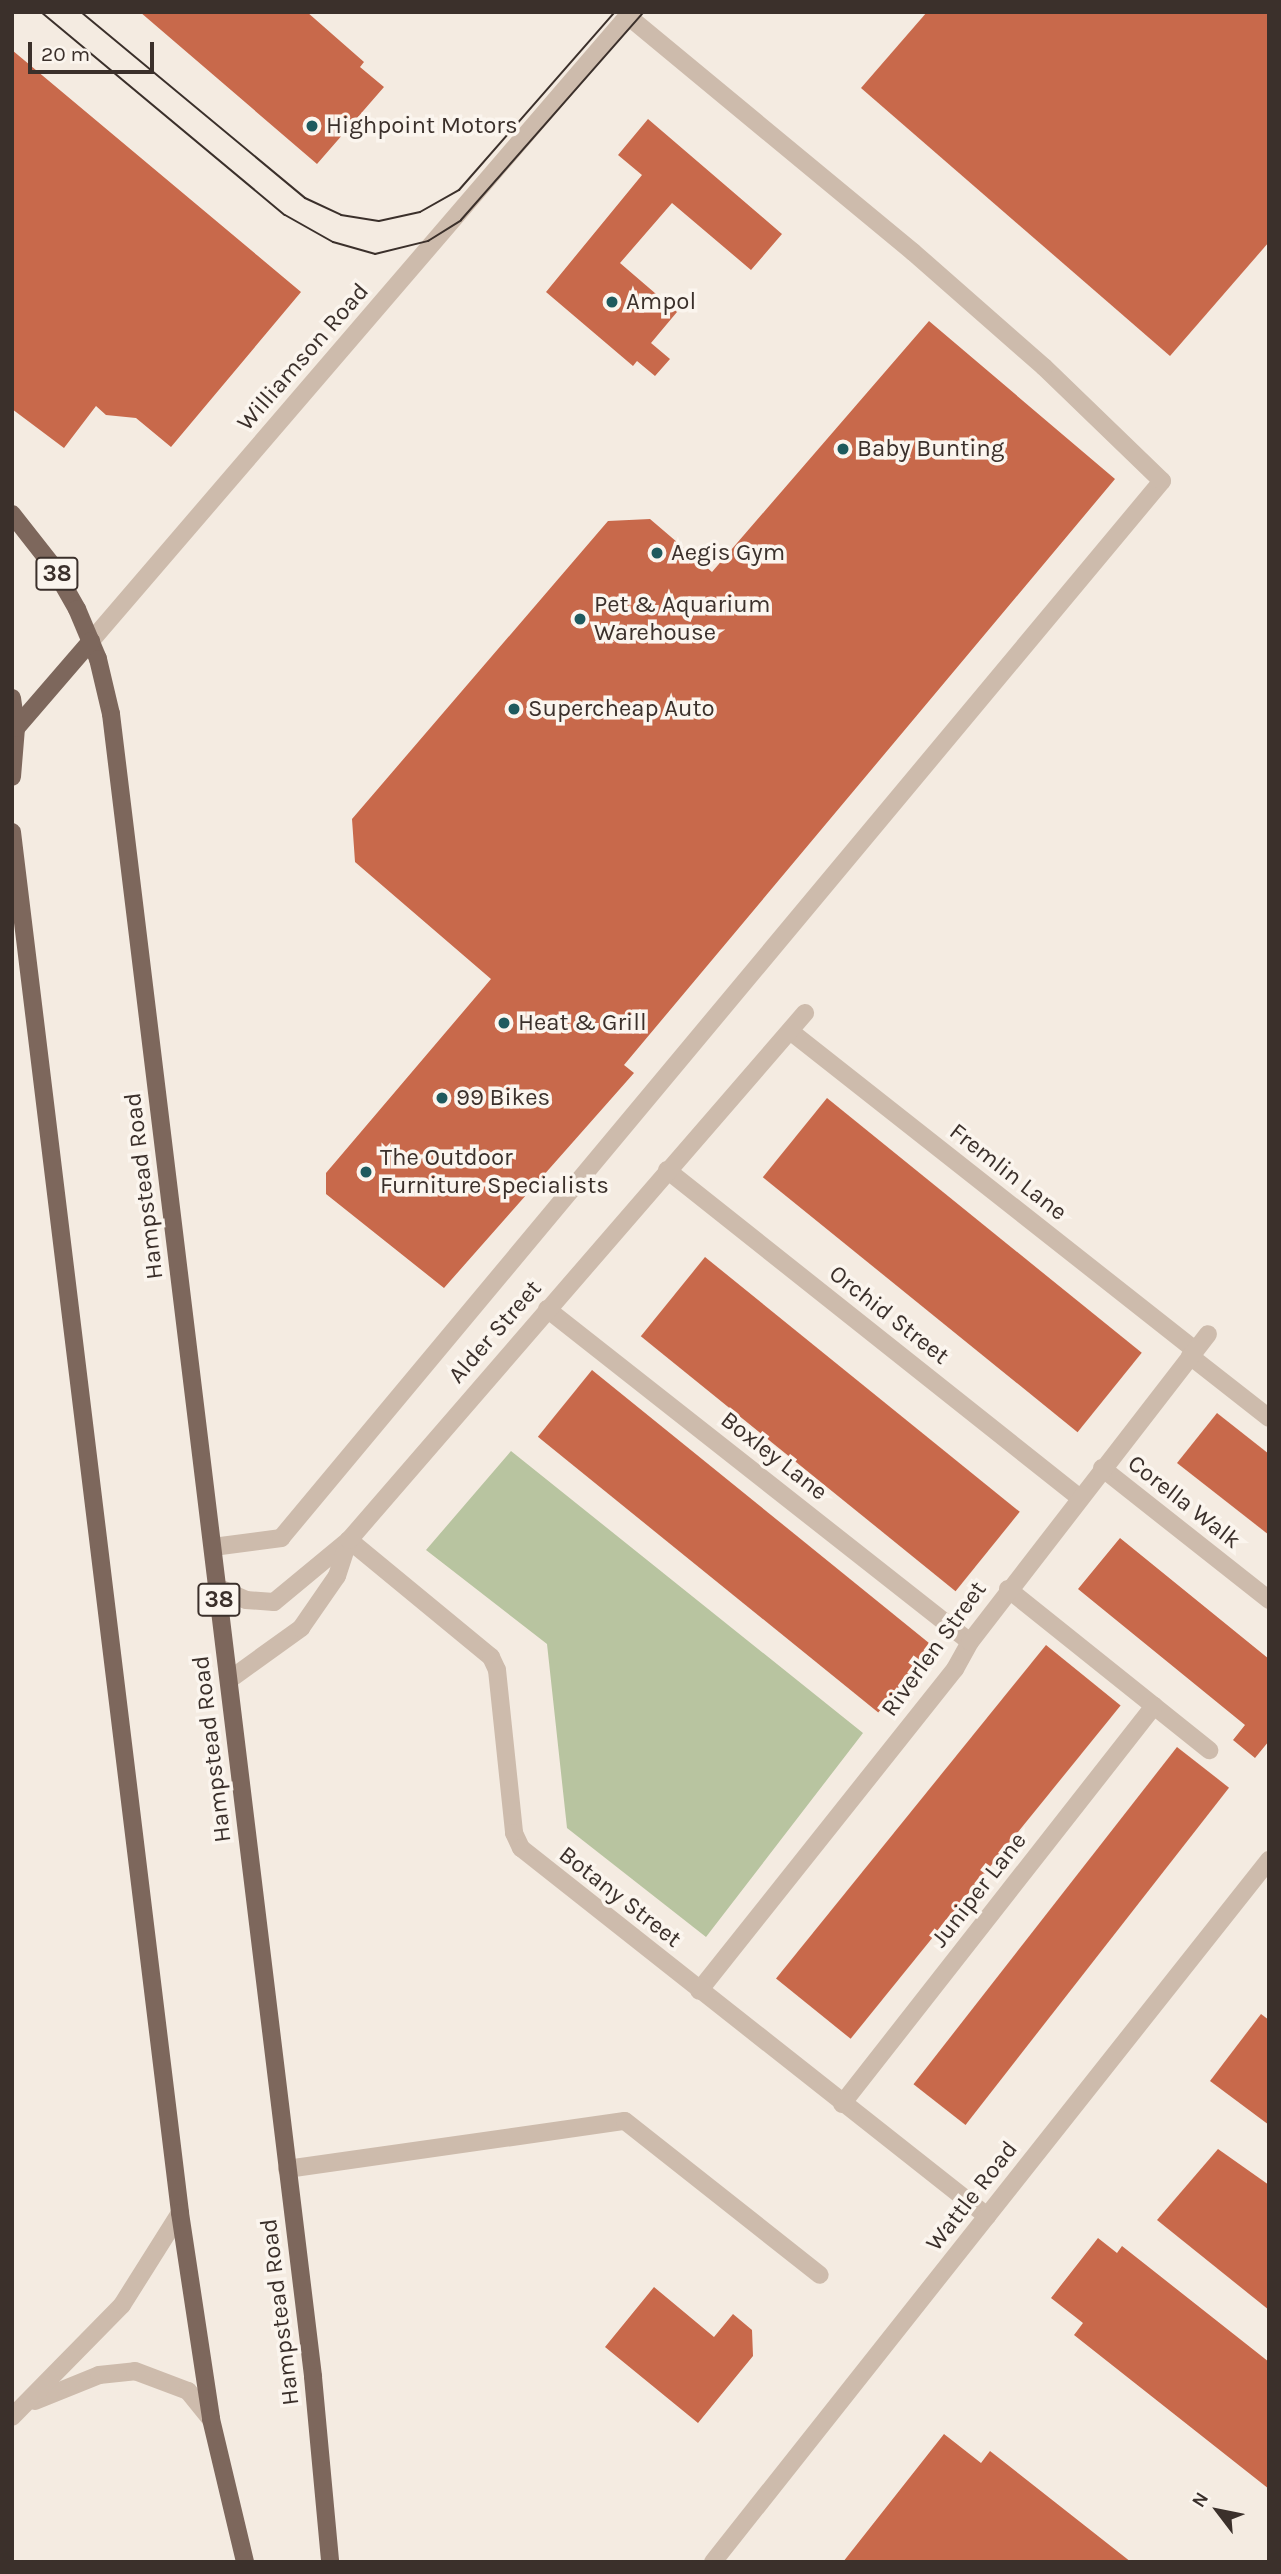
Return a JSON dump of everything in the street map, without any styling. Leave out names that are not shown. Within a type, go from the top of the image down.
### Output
[{"type":"main road","name":"38","points":[[12,514],[52,565],[91,641]]},
{"type":"main road","name":"Williamson Road","points":[[14,731],[91,641]]},
{"type":"main road","name":"Hampstead Road","points":[[91,641],[103,674],[114,737],[287,2169],[330,2562]]},
{"type":"main road","points":[[12,698],[12,777]]},
{"type":"main road","points":[[12,832],[180,2213],[211,2419],[245,2562]]},
{"type":"street","name":"Williamson Road","points":[[91,641],[629,14]]},
{"type":"street","points":[[213,1547],[281,1538],[1162,481],[1044,368],[913,251],[629,14]]},
{"type":"street","name":"Alder Street","points":[[229,1680],[301,1628],[337,1576],[349,1540],[805,1013]]},
{"type":"street","name":"Fremlin Lane","points":[[790,1031],[1193,1353],[1269,1418]]},
{"type":"street","name":"Orchid Street","points":[[667,1170],[1080,1498]]},
{"type":"street","name":"Boxley Lane","points":[[547,1309],[970,1642]]},
{"type":"street","name":"Riverlen Street","points":[[699,1991],[955,1669],[970,1642],[1008,1589],[1208,1334]]},
{"type":"street","name":"Corella Walk","points":[[1102,1468],[1269,1600]]},
{"type":"street","points":[[217,1587],[246,1600],[274,1602],[349,1540]]},
{"type":"street","name":"Botany Street","points":[[349,1540],[491,1657],[497,1670],[514,1833],[521,1849],[842,2104],[988,2216]]},
{"type":"street","points":[[1008,1589],[1209,1750]]},
{"type":"street","name":"Juniper Lane","points":[[842,2104],[1154,1706]]},
{"type":"street","name":"Wattle Road","points":[[713,2562],[1269,1860]]},
{"type":"street","points":[[287,2169],[625,2120],[820,2275]]},
{"type":"street","points":[[19,2411],[122,2305],[145,2274],[180,2213]]},
{"type":"street","points":[[19,2411],[99,2375],[135,2371],[188,2391],[211,2419]]},
{"type":"green space","points":[[511,1451],[863,1733],[706,1937],[567,1828],[547,1644],[426,1550]]},
{"type":"building","name":"Highpoint Motors","points":[[140,12],[307,12],[364,62],[360,67],[384,87],[317,164]]},
{"type":"building","points":[[927,12],[1269,12],[1269,242],[1170,356],[861,88]]},
{"type":"building","points":[[12,50],[301,292],[171,447],[136,418],[106,415],[96,406],[64,448],[12,409]]},
{"type":"building","points":[[648,119],[782,234],[751,270],[672,203],[620,263],[677,312],[651,343],[670,359],[655,376],[637,361],[633,366],[546,292],[642,175],[618,155]]},
{"type":"building","points":[[929,321],[1115,479],[624,1065],[634,1073],[444,1288],[326,1194],[326,1173],[491,979],[355,862],[352,819],[608,521],[650,519],[712,572]]},
{"type":"building","points":[[827,1098],[1142,1353],[1078,1432],[763,1177]]},
{"type":"building","points":[[705,1257],[1020,1512],[956,1591],[641,1336]]},
{"type":"building","points":[[592,1370],[932,1646],[878,1712],[538,1437]]},
{"type":"building","points":[[1217,1413],[1269,1454],[1269,1535],[1177,1463]]},
{"type":"building","points":[[1120,1538],[1269,1659],[1269,1741],[1255,1758],[1233,1740],[1245,1725],[1078,1589]]},
{"type":"building","points":[[1046,1645],[1121,1705],[851,2039],[776,1978]]},
{"type":"building","points":[[1177,1747],[1229,1788],[966,2125],[913,2084]]},
{"type":"building","points":[[1261,2014],[1269,2020],[1269,2125],[1210,2081]]},
{"type":"building","points":[[1218,2149],[1269,2185],[1269,2310],[1157,2220]]},
{"type":"building","points":[[1098,2238],[1117,2253],[1122,2246],[1269,2362],[1269,2489],[1074,2335],[1083,2323],[1051,2298]]},
{"type":"building","points":[[654,2287],[714,2337],[733,2314],[752,2330],[753,2356],[698,2423],[605,2347]]},
{"type":"building","points":[[944,2434],[981,2463],[990,2451],[1131,2562],[843,2562]]},
{"type":"tram line","points":[[41,12],[285,215],[333,242],[375,254],[428,241],[461,220],[644,12]]},
{"type":"tram line","points":[[81,12],[305,198],[341,215],[379,221],[420,212],[459,190],[615,12]]},
{"type":"place","name":"Highpoint Motors","points":[[312,126]]},
{"type":"place","name":"Ampol","points":[[612,302]]},
{"type":"place","name":"Baby Bunting","points":[[843,449]]},
{"type":"place","name":"Aegis Gym","points":[[657,553]]},
{"type":"place","name":"Pet & Aquarium Warehouse","points":[[580,619]]},
{"type":"place","name":"Supercheap Auto","points":[[514,709]]},
{"type":"place","name":"Heat & Grill","points":[[504,1023]]},
{"type":"place","name":"99 Bikes","points":[[442,1098]]},
{"type":"place","name":"The Outdoor Furniture Specialists","points":[[366,1172]]}]
